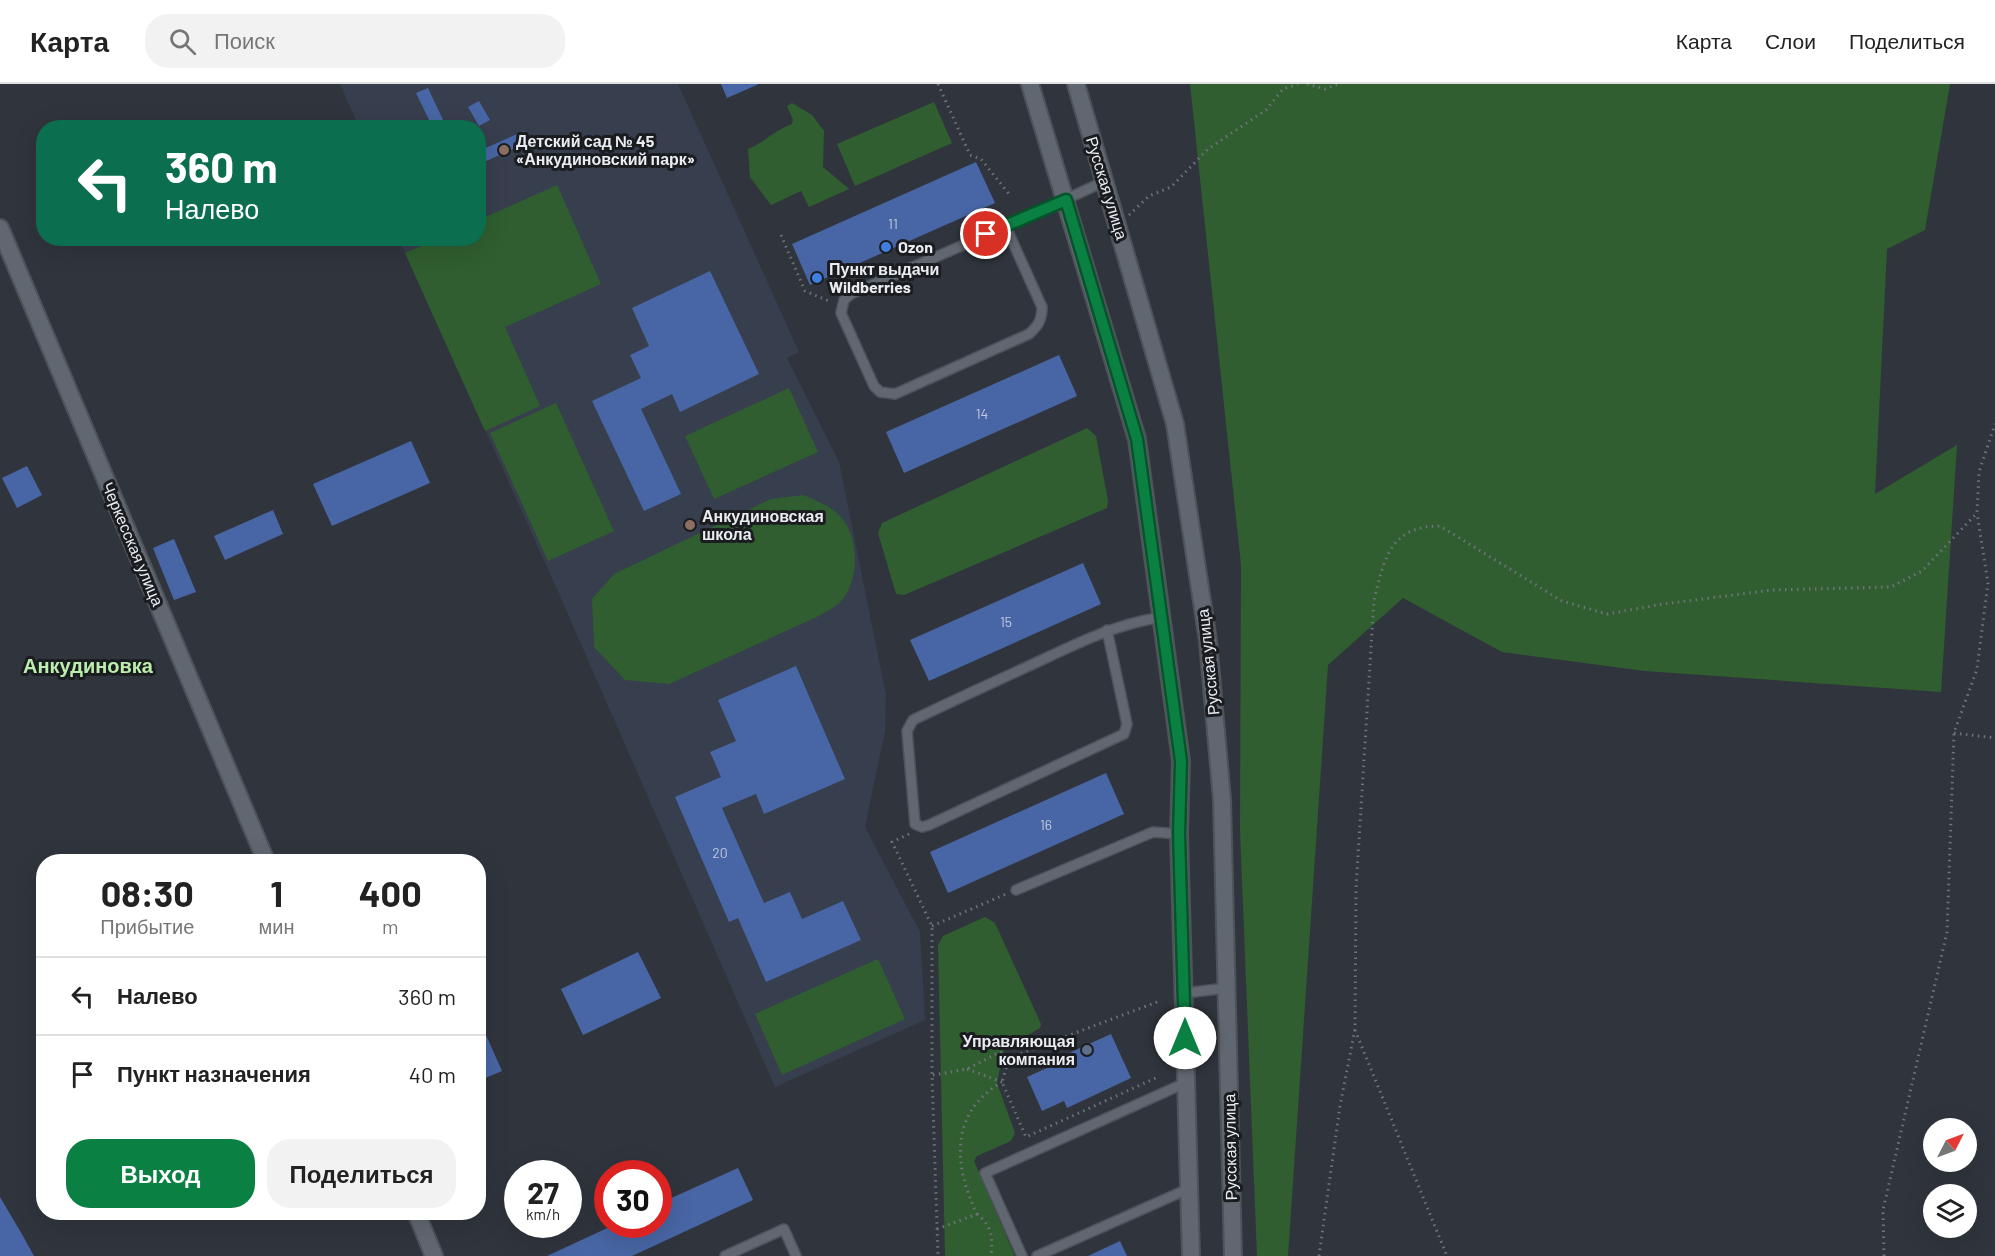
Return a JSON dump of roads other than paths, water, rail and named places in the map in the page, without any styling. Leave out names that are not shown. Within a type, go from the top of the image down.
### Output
[{"type":"street","points":[[1030,84],[1137,439],[1181,761],[1179,834],[1191,1256]]},
{"type":"street","name":"Русская улица","points":[[1076,84],[1175,424],[1208,641],[1222,800],[1233,1256]]},
{"type":"street","name":"Черкесская улица","points":[[0,228],[263,854]]},
{"type":"street","points":[[419,1220],[434,1256]]},
{"type":"lane","points":[[1005,225],[1042,307],[1037,328],[1029,334],[895,394],[888,394],[874,386],[841,313],[841,306],[851,294],[1005,225],[1066,200],[1105,181]]},
{"type":"lane","points":[[1107,630],[1127,724],[1124,734],[929,825],[922,827],[915,824],[907,731],[913,720],[1107,630],[1161,617]]},
{"type":"lane","points":[[1016,890],[1153,832],[1179,834]]},
{"type":"lane","points":[[1185,993],[1227,988]]},
{"type":"lane","points":[[1022,1256],[985,1173],[1185,1083]]},
{"type":"lane","points":[[1037,1256],[1188,1189]]},
{"type":"lane","points":[[725,1256],[784,1229],[796,1256]]},
{"type":"place","name":"Детский сад № 45 «Анкудиновский парк»","points":[[504,150]]},
{"type":"place","name":"Ozon","points":[[886,247]]},
{"type":"place","name":"Пункт выдачи Wildberries","points":[[817,278]]},
{"type":"place","name":"Анкудиновская школа","points":[[690,525]]},
{"type":"place","name":"Управляющая компания","points":[[1087,1050]]},
{"type":"district","name":"Анкудиновка","points":[[88,666]]}]
